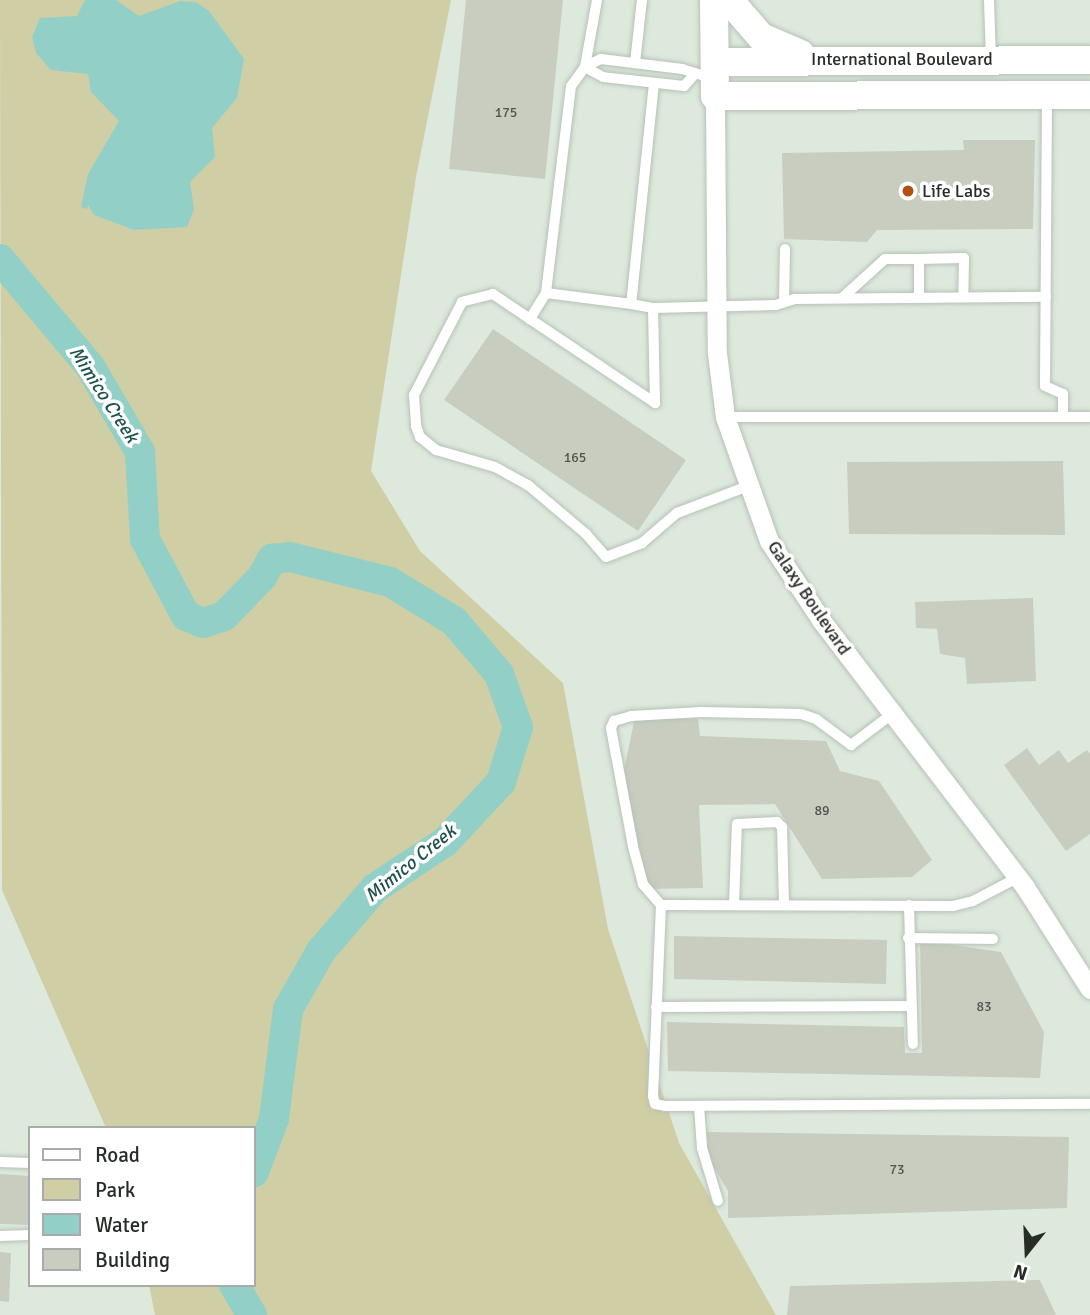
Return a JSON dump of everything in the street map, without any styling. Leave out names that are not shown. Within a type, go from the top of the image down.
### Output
[{"type":"street","points":[[710,78],[714,0]]},
{"type":"street","points":[[729,0],[761,37],[818,59]]},
{"type":"street","name":"International Boulevard","points":[[710,78],[818,59],[1090,60]]},
{"type":"street","name":"International Boulevard","points":[[710,78],[1090,95]]},
{"type":"street","name":"Galaxy Boulevard","points":[[710,78],[715,306],[724,417],[748,486],[784,567],[1017,878],[1090,989]]},
{"type":"lane","points":[[530,319],[546,293],[571,86],[585,67],[597,0]]},
{"type":"lane","points":[[635,63],[642,0]]},
{"type":"lane","points":[[989,0],[991,60]]},
{"type":"lane","points":[[585,67],[601,59],[710,78]]},
{"type":"lane","points":[[585,67],[603,77],[684,86],[710,78]]},
{"type":"lane","points":[[631,304],[654,83]]},
{"type":"lane","points":[[1047,94],[1045,386],[1063,394],[1063,417]]},
{"type":"lane","points":[[785,249],[785,302]]},
{"type":"lane","points":[[842,298],[885,259],[964,258],[963,297]]},
{"type":"lane","points":[[919,259],[919,298]]},
{"type":"lane","points":[[546,293],[653,308],[842,298],[1046,297]]},
{"type":"lane","points":[[653,308],[655,403],[493,294],[462,302],[414,395],[412,411],[420,437],[436,450],[495,467],[528,485],[586,534],[606,557],[642,543],[677,513],[748,486]]},
{"type":"lane","points":[[724,417],[1090,417]]},
{"type":"lane","points":[[892,714],[850,745],[824,723],[801,715],[701,712],[631,716],[614,721],[611,728],[632,846],[643,884],[661,905],[652,1048],[656,1104],[1090,1104]]},
{"type":"lane","points":[[734,904],[737,824],[777,822],[782,827],[784,904]]},
{"type":"lane","points":[[661,905],[965,905],[1017,878]]},
{"type":"lane","points":[[909,905],[913,1044]]},
{"type":"lane","points":[[908,938],[993,939]]},
{"type":"lane","points":[[656,1007],[911,1006]]},
{"type":"lane","points":[[699,1106],[702,1148],[718,1201]]},
{"type":"lane","points":[[0,1162],[28,1163]]},
{"type":"lane","points":[[0,1236],[28,1235]]},
{"type":"green space","points":[[0,0],[451,0],[416,177],[371,471],[420,551],[563,683],[608,929],[679,1143],[776,1315],[155,1315],[149,1287],[256,1287],[256,1126],[105,1126],[2,890]]},
{"type":"water","points":[[85,0],[116,0],[139,16],[180,1],[196,2],[209,11],[244,59],[237,98],[212,128],[215,157],[190,182],[194,209],[187,227],[134,230],[94,215],[88,205],[87,209],[81,207],[88,174],[119,121],[91,92],[88,74],[51,70],[36,53],[32,37],[40,18],[77,16]]},
{"type":"building","points":[[466,0],[563,0],[545,179],[449,169]]},
{"type":"building","name":"Life Labs","points":[[963,140],[1035,140],[1033,229],[877,230],[867,242],[784,239],[782,153],[964,150]]},
{"type":"building","points":[[493,329],[686,460],[638,531],[444,400]]},
{"type":"building","points":[[1063,461],[1065,535],[849,534],[847,462]]},
{"type":"building","points":[[1033,598],[1036,681],[967,684],[965,658],[940,654],[937,629],[916,628],[915,602]]},
{"type":"building","points":[[635,717],[698,719],[700,736],[826,741],[840,771],[879,781],[932,860],[912,877],[822,879],[775,804],[699,805],[703,888],[648,889],[623,775]]},
{"type":"building","points":[[1027,748],[1039,765],[1059,750],[1068,763],[1087,750],[1090,754],[1090,834],[1066,851],[1004,765]]},
{"type":"building","points":[[674,936],[887,940],[886,984],[674,979]]},
{"type":"building","points":[[920,940],[1001,952],[1044,1032],[1040,1078],[668,1071],[667,1022],[904,1027],[905,1053],[922,1053]]},
{"type":"building","points":[[707,1132],[1069,1137],[1067,1208],[728,1218],[728,1191],[708,1157]]},
{"type":"building","points":[[0,1174],[28,1176],[28,1225],[0,1224]]},
{"type":"building","points":[[0,1252],[11,1253],[9,1302],[0,1301]]},
{"type":"building","points":[[1040,1280],[1056,1315],[787,1315],[790,1286]]},
{"type":"waterway","name":"Mimico Creek","points":[[0,259],[91,368],[140,452],[145,539],[186,616],[203,623],[224,616],[262,577],[272,559],[290,557],[390,582],[454,621],[499,674],[518,727],[501,782],[445,842],[375,888],[321,951],[288,1009],[274,1119],[256,1167]]},
{"type":"waterway","name":"Mimico Creek","points":[[235,1287],[252,1315]]},
{"type":"place","name":"Life Labs","points":[[908,191]]}]
